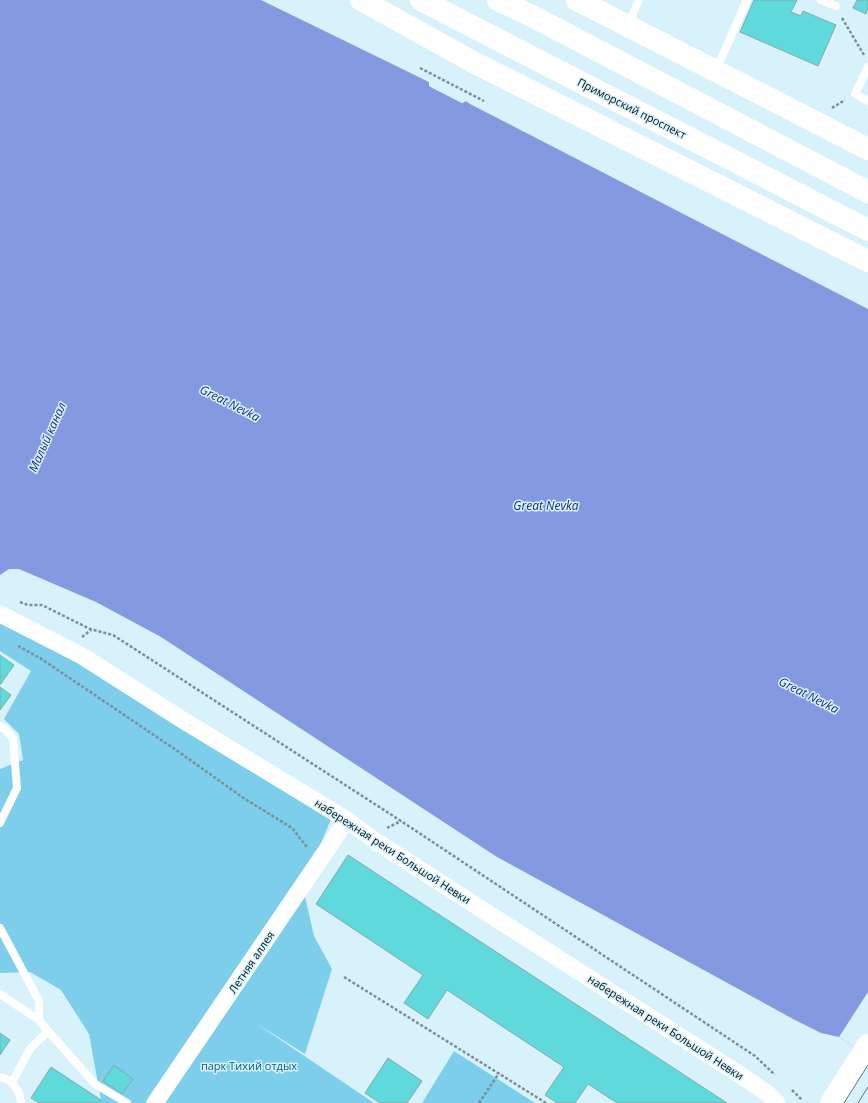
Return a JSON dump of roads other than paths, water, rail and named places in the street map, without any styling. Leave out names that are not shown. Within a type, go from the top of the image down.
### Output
[{"type":"main road","points":[[361,0],[473,62],[868,261]]},
{"type":"main road","name":"Приморский проспект","points":[[421,0],[868,230]]},
{"type":"main road","points":[[498,0],[532,16],[863,190]]},
{"type":"main road","points":[[577,0],[716,70],[868,150]]},
{"type":"main road","points":[[831,1103],[865,1049]]},
{"type":"street","name":"набережная реки Большой Невки","points":[[0,614],[82,656],[174,715],[347,820],[377,842],[745,1078],[768,1094],[777,1103]]},
{"type":"street","name":"Летняя аллея","points":[[155,1103],[347,820]]},
{"type":"lane","points":[[628,26],[639,0]]},
{"type":"lane","points":[[716,70],[747,0]]},
{"type":"lane","points":[[821,0],[836,6]]},
{"type":"lane","points":[[868,67],[855,94],[868,100]]},
{"type":"lane","points":[[0,726],[13,738],[17,788],[0,822]]},
{"type":"lane","points":[[0,928],[39,1001],[39,1020]]},
{"type":"lane","points":[[0,994],[39,1020],[95,1084],[127,1103]]},
{"type":"lane","points":[[12,1082],[30,1049],[48,1032]]},
{"type":"lane","points":[[0,1077],[12,1082],[18,1090],[21,1103]]},
{"type":"water","name":"Great Nevka","points":[[0,0],[261,0],[429,82],[429,86],[462,103],[466,101],[868,309],[868,1057],[839,1037],[821,1033],[795,1020],[497,857],[161,637],[96,602],[19,569],[9,569],[0,575]]},
{"type":"tram line","points":[[844,1103],[868,1065]]},
{"type":"tram line","points":[[858,1103],[868,1087]]},
{"type":"water label","name":"Малый канал","points":[[47,437]]},
{"type":"park label","name":"парк Тихий отдых","points":[[249,1065]]}]
